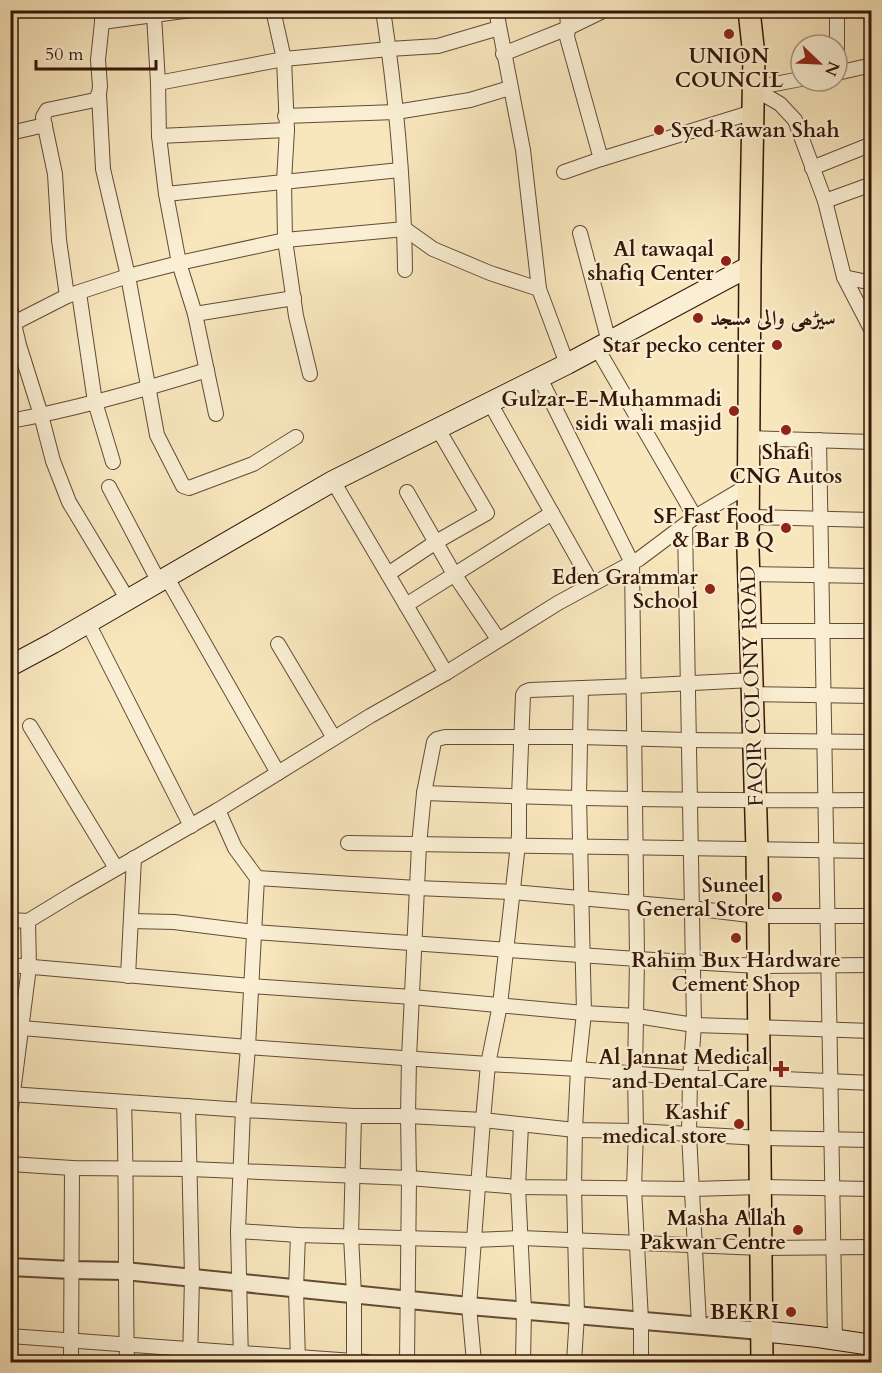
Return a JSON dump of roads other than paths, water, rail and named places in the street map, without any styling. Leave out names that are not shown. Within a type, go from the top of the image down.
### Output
[{"type":"main road","name":"FAQIR COLONY ROAD","points":[[749,10],[754,56],[748,517],[759,966],[762,1362]]},
{"type":"main road","points":[[10,666],[333,482],[540,378],[750,266]]},
{"type":"main road","points":[[761,1331],[872,1346]]},
{"type":"street","points":[[191,10],[154,15],[102,16],[98,60],[103,169],[128,276],[157,435],[186,488],[253,464],[296,437]]},
{"type":"street","points":[[273,10],[284,59],[285,240],[296,316],[310,374]]},
{"type":"street","points":[[383,10],[396,112],[405,229],[405,270]]},
{"type":"street","points":[[496,10],[523,150],[539,289],[567,364]]},
{"type":"street","points":[[567,10],[567,37],[601,159]]},
{"type":"street","points":[[503,54],[568,28],[605,10]]},
{"type":"street","points":[[837,10],[837,33]]},
{"type":"street","points":[[154,15],[159,136],[166,194],[179,263],[195,314],[216,414]]},
{"type":"street","points":[[158,82],[284,59],[438,46],[499,28]]},
{"type":"street","points":[[849,71],[872,66]]},
{"type":"street","points":[[753,88],[789,81]]},
{"type":"street","points":[[159,136],[396,112],[470,100],[510,88]]},
{"type":"street","points":[[753,88],[780,104],[795,120],[825,201],[844,277],[872,331]]},
{"type":"street","points":[[99,94],[95,100],[47,110],[44,117],[56,174],[58,240],[73,294],[95,402],[113,462]]},
{"type":"street","points":[[564,172],[753,112]]},
{"type":"street","points":[[10,133],[45,125]]},
{"type":"street","points":[[812,168],[872,144]]},
{"type":"street","points":[[166,194],[400,170]]},
{"type":"street","points":[[825,201],[872,184]]},
{"type":"street","points":[[14,323],[73,294],[128,276],[179,263],[285,240],[405,229],[433,249],[490,273],[539,289]]},
{"type":"street","points":[[580,233],[603,345],[690,521],[687,683],[694,1025],[689,1134],[699,1325]]},
{"type":"street","points":[[844,277],[872,284]]},
{"type":"street","points":[[195,314],[294,298]]},
{"type":"street","points":[[10,307],[53,461],[69,502],[128,600]]},
{"type":"street","points":[[10,421],[95,402],[207,369]]},
{"type":"street","points":[[540,378],[632,563],[637,959],[634,1188],[641,1362]]},
{"type":"street","points":[[490,403],[592,584]]},
{"type":"street","points":[[388,574],[436,542],[487,513],[438,429]]},
{"type":"street","points":[[749,438],[872,442]]},
{"type":"street","points":[[819,440],[835,1340]]},
{"type":"street","points":[[333,482],[446,673]]},
{"type":"street","points":[[10,920],[28,921],[191,826],[558,603],[632,563],[690,521],[749,485]]},
{"type":"street","points":[[109,487],[278,773]]},
{"type":"street","points":[[406,492],[454,574],[498,639]]},
{"type":"street","points":[[406,605],[552,513]]},
{"type":"street","points":[[748,517],[872,520]]},
{"type":"street","points":[[749,574],[872,576]]},
{"type":"street","points":[[88,623],[191,826]]},
{"type":"street","points":[[751,631],[872,632]]},
{"type":"street","points":[[278,644],[334,738]]},
{"type":"street","points":[[474,1362],[470,1306],[474,1240],[488,1064],[500,1005],[518,845],[523,695],[530,690],[687,683],[753,687],[823,695],[872,696]]},
{"type":"street","points":[[574,1362],[577,1315],[575,1130],[584,1013],[579,797],[581,688]]},
{"type":"street","points":[[30,726],[116,868]]},
{"type":"street","points":[[407,1362],[409,1058],[419,846],[424,793],[434,742],[445,737],[580,737],[688,741],[872,742]]},
{"type":"street","points":[[424,793],[519,797],[872,800]]},
{"type":"street","points":[[218,810],[235,848],[257,878],[240,1171],[238,1231],[241,1358]]},
{"type":"street","points":[[348,843],[419,846],[518,845],[872,851]]},
{"type":"street","points":[[128,976],[134,858]]},
{"type":"street","points":[[257,878],[513,892],[758,916],[872,916]]},
{"type":"street","points":[[10,1116],[16,1027],[29,967],[28,921]]},
{"type":"street","points":[[131,921],[174,921],[254,932],[637,959],[759,966],[872,965]]},
{"type":"street","points":[[10,965],[637,1016],[694,1025],[872,1031]]},
{"type":"street","points":[[16,1027],[248,1047],[690,1078],[760,1078],[872,1083]]},
{"type":"street","points":[[12,1094],[243,1110],[483,1120],[575,1130],[872,1140]]},
{"type":"street","points":[[124,1102],[127,1362]]},
{"type":"street","points":[[188,1106],[192,1277],[190,1356]]},
{"type":"street","points":[[10,1336],[127,1345],[190,1356],[358,1362],[351,1236],[354,1116]]},
{"type":"street","points":[[521,1125],[518,1186],[524,1310],[523,1362]]},
{"type":"street","points":[[10,1164],[72,1168],[190,1169],[409,1178],[518,1186],[872,1189]]},
{"type":"street","points":[[71,1362],[72,1168]]},
{"type":"street","points":[[238,1231],[474,1240],[521,1238],[761,1248],[872,1247]]},
{"type":"street","points":[[298,1235],[296,1289],[298,1360]]},
{"type":"street","points":[[10,1267],[125,1270],[470,1306],[761,1331]]},
{"type":"place","name":"UNION COUNCIL","points":[[729,34]]},
{"type":"place","name":"Syed Rawan Shah","points":[[659,130]]},
{"type":"place","name":"Al tawaqal shafiq Center","points":[[726,261]]},
{"type":"place","name":"سیڑھی والی مسجد","points":[[698,318]]},
{"type":"place","name":"Star pecko center","points":[[777,345]]},
{"type":"place","name":"Gulzar-E-Muhammadi sidi wali masjid","points":[[734,411]]},
{"type":"place","name":"Shafi CNG Autos","points":[[786,430]]},
{"type":"place","name":"SF Fast Food & Bar B Q","points":[[786,528]]},
{"type":"place","name":"Eden Grammar School","points":[[710,589]]},
{"type":"place","name":"Suneel General Store","points":[[777,897]]},
{"type":"place","name":"Rahim Bux Hardware Cement Shop","points":[[736,938]]},
{"type":"place","name":"Al Jannat Medical and Dental Care","points":[[781,1069]]},
{"type":"place","name":"Kashif medical store","points":[[739,1124]]},
{"type":"place","name":"Masha Allah Pakwan Centre","points":[[798,1230]]},
{"type":"place","name":"BEKRI","points":[[791,1312]]}]
